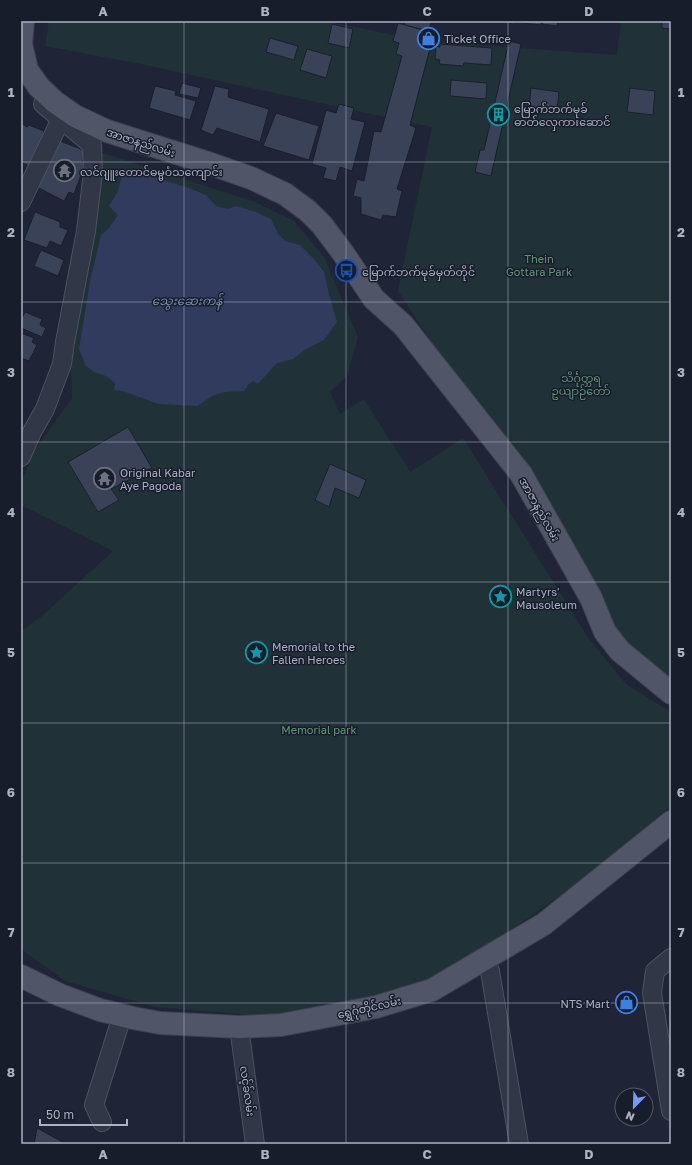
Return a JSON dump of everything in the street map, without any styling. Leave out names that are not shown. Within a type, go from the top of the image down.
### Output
[{"type":"main road","name":"အာဇာနည်လမ်း","points":[[23,21],[21,44],[26,70],[39,87],[55,102],[75,116],[110,125],[209,156],[251,178],[313,206],[374,299],[403,325],[521,474],[590,598],[605,632],[620,651],[671,693]]},
{"type":"main road","name":"အာဇာနည်လမ်း","points":[[36,21],[34,48],[38,61],[45,72],[61,90],[87,107],[110,125]]},
{"type":"main road","name":"ရွှေဂုံတိုင်လမ်း","points":[[21,976],[60,995],[100,1010],[121,1021],[154,1032],[192,1036],[239,1033],[290,1034],[398,1011],[436,999],[487,965],[544,924],[671,822]]},
{"type":"main road","name":"ရွှေဂုံတိုင်လမ်း","points":[[487,965],[544,938],[671,840]]},
{"type":"main road","name":"ရွှေဂုံတိုင်လမ်း","points":[[21,985],[83,1015],[121,1021]]},
{"type":"street","points":[[21,457],[32,432],[45,409],[62,364],[86,232],[93,172],[92,145],[32,94],[26,70]]},
{"type":"street","points":[[21,202],[61,119]]},
{"type":"street","points":[[671,958],[655,971],[652,993],[671,1111]]},
{"type":"street","points":[[487,965],[519,1144]]},
{"type":"street","points":[[102,1122],[94,1105],[121,1021]]},
{"type":"street","name":"လင့်ခ်လမ်း","points":[[239,1033],[255,1144]]},
{"type":"green space","name":"Thein Gottara Park","points":[[49,21],[325,21],[423,41],[617,55],[621,21],[671,21],[671,683],[634,658],[602,614],[525,460],[432,343],[398,291],[432,127],[141,64],[45,46]]},
{"type":"green space","name":"Memorial park","points":[[100,152],[255,202],[294,221],[324,257],[358,337],[347,376],[330,392],[340,414],[364,399],[410,472],[463,438],[589,639],[627,685],[671,712],[671,806],[570,889],[487,946],[418,985],[282,1017],[155,1007],[65,981],[21,949],[21,631],[42,616],[113,551],[21,505],[21,483],[35,450],[72,398],[71,357]]},
{"type":"water","name":"သွေးဆေးကန်","points":[[123,172],[141,173],[189,188],[206,195],[216,206],[228,209],[236,206],[256,212],[271,219],[278,234],[285,241],[300,245],[324,272],[337,322],[324,340],[306,349],[293,359],[277,363],[258,384],[253,381],[244,391],[220,393],[210,397],[198,406],[158,404],[123,391],[114,390],[115,383],[106,376],[94,372],[86,366],[79,349],[90,281],[101,235],[109,228],[118,215],[109,206],[118,191]]},
{"type":"building","points":[[405,21],[431,21],[429,31],[404,25]]},
{"type":"building","points":[[498,21],[515,21],[514,24]]},
{"type":"building","points":[[523,21],[541,21],[541,25],[523,23]]},
{"type":"building","points":[[543,21],[558,21],[557,26],[542,24]]},
{"type":"building","points":[[662,21],[671,21],[671,29],[662,28]]},
{"type":"building","points":[[398,23],[434,33],[410,125],[416,128],[397,189],[402,191],[396,217],[383,215],[381,220],[361,214],[361,198],[353,196],[357,179],[364,181],[374,131],[381,132],[402,56],[396,54],[399,43],[393,41]]},
{"type":"building","points":[[332,24],[353,29],[349,48],[328,43]]},
{"type":"building","points":[[270,38],[298,46],[294,60],[266,52]]},
{"type":"building","name":"မြောက်ဘက်မုခ် ဓာတ်လှေကားဆောင်","points":[[509,41],[521,44],[491,176],[475,172],[480,150],[484,150]]},
{"type":"building","points":[[440,44],[492,48],[491,65],[464,63],[463,66],[439,64],[440,60],[435,59],[436,46],[440,47]]},
{"type":"building","points":[[307,49],[332,56],[326,78],[300,70]]},
{"type":"building","points":[[451,80],[487,83],[486,99],[450,96]]},
{"type":"building","points":[[182,83],[201,88],[198,98],[179,94]]},
{"type":"building","points":[[155,86],[176,91],[175,95],[196,101],[190,120],[149,108]]},
{"type":"building","points":[[215,86],[229,89],[228,97],[269,109],[260,142],[217,128],[213,135],[201,130]]},
{"type":"building","points":[[531,88],[559,92],[557,111],[529,107]]},
{"type":"building","points":[[630,88],[655,91],[653,115],[627,112]]},
{"type":"building","points":[[339,104],[354,108],[351,119],[365,122],[352,171],[340,167],[336,181],[323,178],[326,168],[312,164],[326,110],[336,113]]},
{"type":"building","points":[[276,113],[319,126],[309,160],[263,146]]},
{"type":"building","points":[[21,123],[27,127],[29,125],[44,131],[43,133],[50,136],[33,168],[21,162]]},
{"type":"building","points":[[60,141],[86,151],[82,162],[85,164],[74,194],[69,192],[64,201],[33,185]]},
{"type":"building","points":[[35,212],[60,222],[60,227],[68,230],[61,246],[50,241],[47,248],[24,240]]},
{"type":"building","points":[[41,250],[64,260],[58,276],[34,266]]},
{"type":"building","points":[[25,312],[42,319],[40,325],[46,328],[42,337],[21,328],[21,320]]},
{"type":"building","points":[[21,333],[34,338],[32,342],[37,345],[29,361],[21,358]]},
{"type":"building","name":"Original Kabar Aye Pagoda","points":[[128,427],[152,468],[111,489],[119,500],[98,512],[68,462]]},
{"type":"building","points":[[330,464],[366,480],[359,498],[335,488],[329,507],[315,500]]},
{"type":"building","points":[[37,1128],[66,1144],[34,1144]]},
{"type":"place","name":"Ticket Office","points":[[428,38]]},
{"type":"place","name":"မြောက်ဘက်မုခ် ဓာတ်လှေကားဆောင်","points":[[499,114]]},
{"type":"place","name":"လင်ဂျူးတောင်ဓမ္မဝံသကျောင်း","points":[[65,171]]},
{"type":"place","name":"မြောက်ဘက်မုခ်မှတ်တိုင်","points":[[347,271]]},
{"type":"place","name":"Original Kabar Aye Pagoda","points":[[105,478]]},
{"type":"place","name":"Martyrs' Mausoleum","points":[[501,597]]},
{"type":"place","name":"Memorial to the Fallen Heroes","points":[[256,652]]},
{"type":"place","name":"NTS Mart","points":[[626,1003]]},
{"type":"park label","name":"သိင်္ဂုတ္တရ ဥယျာဉ်တော်","points":[[581,383]]}]
